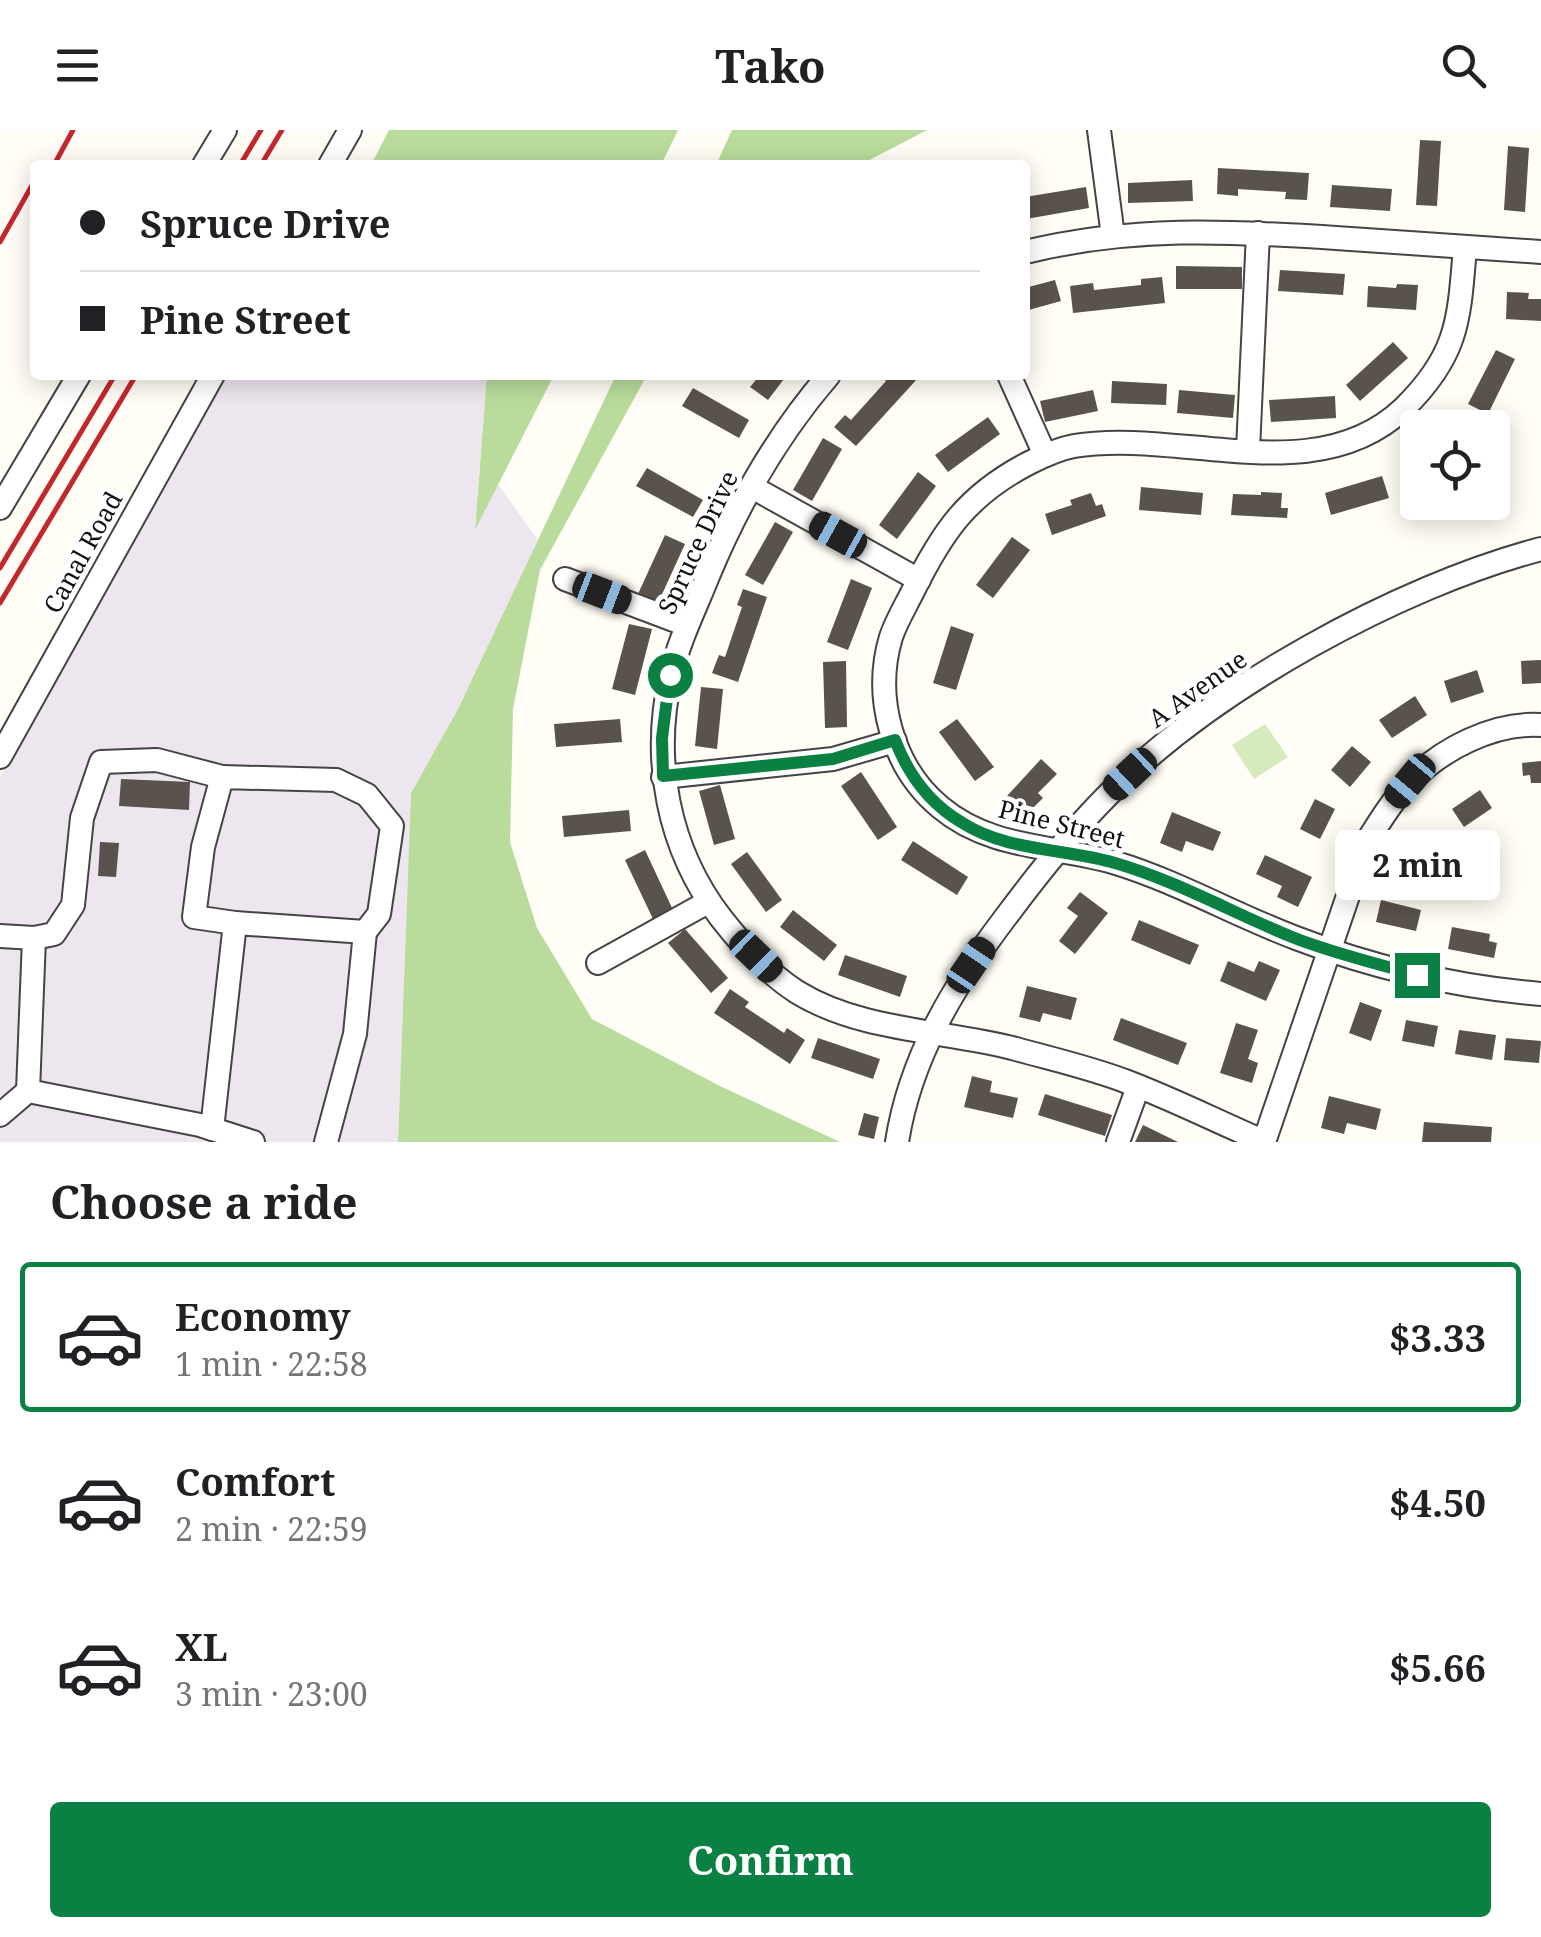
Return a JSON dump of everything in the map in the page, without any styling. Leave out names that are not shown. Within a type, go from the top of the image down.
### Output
[{"type":"street","points":[[207,160],[225,130]]},
{"type":"street","points":[[333,160],[350,130]]},
{"type":"street","points":[[1099,130],[1112,236]]},
{"type":"street","points":[[1030,251],[1153,231],[1258,233],[1541,252]]},
{"type":"street","points":[[1248,450],[1258,233]]},
{"type":"street","name":"Pine Street","points":[[1465,247],[1459,318],[1446,357],[1426,386],[1396,416],[1370,432],[1313,451],[1109,442],[1070,446],[1009,473],[966,506],[948,528],[892,636],[885,704],[902,760],[925,794],[964,824],[1003,841],[1114,862],[1188,889],[1296,938],[1417,975],[1541,994]]},
{"type":"street","points":[[0,508],[76,380]]},
{"type":"street","name":"Canal Road","points":[[0,757],[209,380]]},
{"type":"street","name":"Spruce Drive","points":[[825,380],[778,444],[724,537],[670,675],[662,738],[663,776],[670,816],[699,890],[734,936],[798,992],[830,1008],[932,1034],[1012,1048],[1138,1087],[1264,1142]]},
{"type":"street","points":[[1011,380],[1044,455]]},
{"type":"street","points":[[752,487],[919,580]]},
{"type":"street","name":"A Avenue","points":[[897,1142],[908,1091],[954,989],[1056,852],[1108,794],[1151,755],[1273,668],[1400,600],[1541,549]]},
{"type":"street","points":[[565,579],[687,625]]},
{"type":"street","points":[[1264,1142],[1366,843],[1410,781],[1472,738],[1501,728],[1541,725]]},
{"type":"street","points":[[663,776],[833,759],[895,740]]},
{"type":"street","points":[[0,936],[34,938],[54,934],[73,905],[82,818],[100,762],[157,760],[222,776],[336,780],[367,795],[392,826],[379,914],[365,932],[355,1034],[326,1142]]},
{"type":"street","points":[[222,776],[203,847],[194,917],[365,932]]},
{"type":"street","points":[[598,964],[708,902]]},
{"type":"street","points":[[212,1129],[235,923]]},
{"type":"street","points":[[0,1115],[28,1091],[34,938]]},
{"type":"street","points":[[1118,1142],[1138,1087]]},
{"type":"street","points":[[28,1091],[212,1129],[254,1142]]},
{"type":"shaded area","points":[[220,380],[487,380],[475,527],[498,484],[538,540],[458,709],[411,793],[398,1142],[0,1142],[0,777]]},
{"type":"green space","points":[[389,130],[678,130],[663,160],[374,160]]},
{"type":"green space","points":[[732,130],[927,130],[870,160],[718,160]]},
{"type":"green space","points":[[487,380],[551,380],[475,530]]},
{"type":"green space","points":[[614,380],[644,380],[540,570],[513,709],[510,842],[537,928],[592,1019],[722,1087],[840,1142],[398,1142],[411,793],[458,709]]},
{"type":"green space","points":[[1265,724],[1288,757],[1254,779],[1232,745]]},
{"type":"building","points":[[1420,140],[1441,141],[1437,206],[1416,205]]},
{"type":"building","points":[[1508,146],[1529,148],[1525,212],[1504,210]]},
{"type":"building","points":[[1218,168],[1309,173],[1307,200],[1285,199],[1286,192],[1238,189],[1238,196],[1217,194]]},
{"type":"building","points":[[1192,180],[1193,201],[1128,203],[1128,183]]},
{"type":"building","points":[[1332,185],[1392,189],[1390,211],[1330,207]]},
{"type":"building","points":[[1086,187],[1089,208],[1030,218],[1030,196]]},
{"type":"building","points":[[1176,266],[1242,267],[1242,289],[1176,289]]},
{"type":"building","points":[[1280,270],[1345,274],[1343,295],[1278,291]]},
{"type":"building","points":[[1162,277],[1165,303],[1073,313],[1070,286],[1093,283],[1094,290],[1141,285],[1141,279]]},
{"type":"building","points":[[1055,280],[1061,301],[1030,310],[1030,287]]},
{"type":"building","points":[[1397,284],[1418,285],[1416,310],[1367,307],[1368,286],[1396,288]]},
{"type":"building","points":[[1507,292],[1529,293],[1528,299],[1541,299],[1541,321],[1506,319]]},
{"type":"building","points":[[1393,342],[1408,358],[1360,401],[1346,385]]},
{"type":"building","points":[[1496,350],[1515,359],[1490,410],[1468,404]]},
{"type":"building","points":[[756,380],[783,380],[768,400],[750,387]]},
{"type":"building","points":[[916,380],[856,446],[834,427],[845,415],[851,420],[886,381]]},
{"type":"building","points":[[1112,381],[1167,384],[1166,405],[1111,403]]},
{"type":"building","points":[[693,388],[749,420],[739,438],[682,406]]},
{"type":"building","points":[[1093,390],[1098,411],[1045,422],[1040,401]]},
{"type":"building","points":[[1179,390],[1235,395],[1233,418],[1177,413]]},
{"type":"building","points":[[1335,396],[1336,418],[1271,422],[1269,400]]},
{"type":"building","points":[[988,417],[1000,434],[948,472],[935,455]]},
{"type":"building","points":[[823,438],[842,449],[812,501],[793,490]]},
{"type":"building","points":[[647,468],[703,500],[693,517],[636,486]]},
{"type":"building","points":[[918,472],[936,486],[897,539],[879,525]]},
{"type":"building","points":[[1382,476],[1389,498],[1331,515],[1325,493]]},
{"type":"building","points":[[1141,487],[1203,493],[1201,515],[1139,510]]},
{"type":"building","points":[[1091,493],[1096,506],[1102,504],[1106,516],[1052,535],[1045,514],[1072,505],[1070,500]]},
{"type":"building","points":[[1282,493],[1281,508],[1288,508],[1287,518],[1231,515],[1233,494]]},
{"type":"building","points":[[775,522],[793,532],[763,585],[745,575]]},
{"type":"building","points":[[665,535],[685,544],[658,603],[638,594]]},
{"type":"building","points":[[1012,537],[1030,550],[993,598],[976,585]]},
{"type":"building","points":[[851,579],[872,588],[848,650],[827,642]]},
{"type":"building","points":[[743,589],[767,597],[738,682],[712,673],[719,655],[725,657],[742,607],[737,605]]},
{"type":"building","points":[[629,624],[652,629],[635,695],[612,689]]},
{"type":"building","points":[[951,626],[974,634],[956,690],[933,683]]},
{"type":"building","points":[[1541,660],[1541,683],[1522,684],[1521,661]]},
{"type":"building","points":[[846,661],[847,727],[825,728],[823,662]]},
{"type":"building","points":[[1477,670],[1484,692],[1451,703],[1444,681]]},
{"type":"building","points":[[701,687],[723,689],[717,749],[695,746]]},
{"type":"building","points":[[1415,696],[1427,715],[1392,738],[1379,720]]},
{"type":"building","points":[[620,719],[622,742],[556,747],[554,724]]},
{"type":"building","points":[[957,719],[994,767],[975,781],[939,732]]},
{"type":"building","points":[[1352,746],[1371,762],[1350,787],[1331,770]]},
{"type":"building","points":[[1041,759],[1057,774],[1038,793],[1043,798],[1027,814],[1007,796]]},
{"type":"building","points":[[1541,761],[1541,783],[1531,783],[1530,775],[1523,776],[1522,763]]},
{"type":"building","points":[[861,772],[897,827],[878,840],[841,786]]},
{"type":"building","points":[[121,779],[190,782],[189,810],[119,806]]},
{"type":"building","points":[[720,785],[735,839],[714,845],[699,791]]},
{"type":"building","points":[[1480,790],[1492,808],[1464,827],[1452,809]]},
{"type":"building","points":[[1315,799],[1335,809],[1320,839],[1300,829]]},
{"type":"building","points":[[629,810],[631,831],[564,837],[562,816]]},
{"type":"building","points":[[1172,812],[1221,832],[1213,851],[1186,841],[1182,852],[1160,843]]},
{"type":"building","points":[[913,841],[968,877],[957,895],[901,860]]},
{"type":"building","points":[[100,842],[119,843],[116,877],[98,876]]},
{"type":"building","points":[[1418,846],[1439,857],[1423,886],[1403,875]]},
{"type":"building","points":[[645,850],[673,910],[653,919],[625,860]]},
{"type":"building","points":[[747,852],[782,900],[766,912],[731,864]]},
{"type":"building","points":[[1265,855],[1312,877],[1298,907],[1277,897],[1282,886],[1256,874]]},
{"type":"building","points":[[1080,892],[1108,913],[1075,954],[1059,941],[1078,916],[1067,908]]},
{"type":"building","points":[[1381,900],[1421,910],[1416,931],[1376,922]]},
{"type":"building","points":[[793,910],[837,945],[824,961],[780,927]]},
{"type":"building","points":[[1139,920],[1199,945],[1190,965],[1131,940]]},
{"type":"building","points":[[1452,927],[1490,934],[1489,941],[1497,943],[1494,958],[1448,949]]},
{"type":"building","points":[[685,929],[728,978],[711,993],[668,943]]},
{"type":"building","points":[[845,955],[907,976],[900,997],[838,975]]},
{"type":"building","points":[[1228,961],[1254,972],[1259,961],[1280,970],[1266,1001],[1220,981]]},
{"type":"building","points":[[1027,986],[1077,998],[1071,1020],[1043,1013],[1040,1022],[1019,1017]]},
{"type":"building","points":[[730,989],[749,1002],[745,1007],[784,1033],[787,1028],[805,1040],[790,1064],[714,1013]]},
{"type":"building","points":[[1360,1002],[1382,1010],[1371,1041],[1349,1033]]},
{"type":"building","points":[[1121,1018],[1187,1043],[1178,1065],[1113,1040]]},
{"type":"building","points":[[1406,1020],[1438,1026],[1434,1047],[1402,1041]]},
{"type":"building","points":[[1236,1023],[1258,1030],[1248,1059],[1258,1063],[1252,1083],[1220,1073]]},
{"type":"building","points":[[1459,1030],[1496,1035],[1492,1060],[1455,1054]]},
{"type":"building","points":[[818,1038],[880,1059],[873,1079],[811,1058]]},
{"type":"building","points":[[1506,1038],[1541,1041],[1539,1063],[1504,1060]]},
{"type":"building","points":[[972,1076],[992,1081],[990,1092],[1018,1098],[1013,1118],[964,1107]]},
{"type":"building","points":[[1045,1094],[1112,1115],[1105,1136],[1038,1115]]},
{"type":"building","points":[[1329,1096],[1381,1109],[1376,1130],[1347,1123],[1344,1134],[1321,1128]]},
{"type":"building","points":[[864,1113],[879,1117],[874,1139],[858,1135]]},
{"type":"building","points":[[1424,1122],[1492,1127],[1491,1142],[1422,1142]]},
{"type":"building","points":[[1143,1125],[1178,1142],[1135,1142]]},
{"type":"railway","points":[[57,160],[73,130]]},
{"type":"railway","points":[[243,160],[261,130]]},
{"type":"railway","points":[[264,160],[282,130]]},
{"type":"railway","points":[[0,242],[30,189]]},
{"type":"railway","points":[[0,568],[112,380]]},
{"type":"railway","points":[[0,603],[133,380]]},
{"type":"route","points":[[670,675],[662,738],[663,776],[833,759],[895,740],[902,760],[925,794],[964,824],[1003,841],[1114,862],[1188,889],[1296,938],[1417,975]]}]
